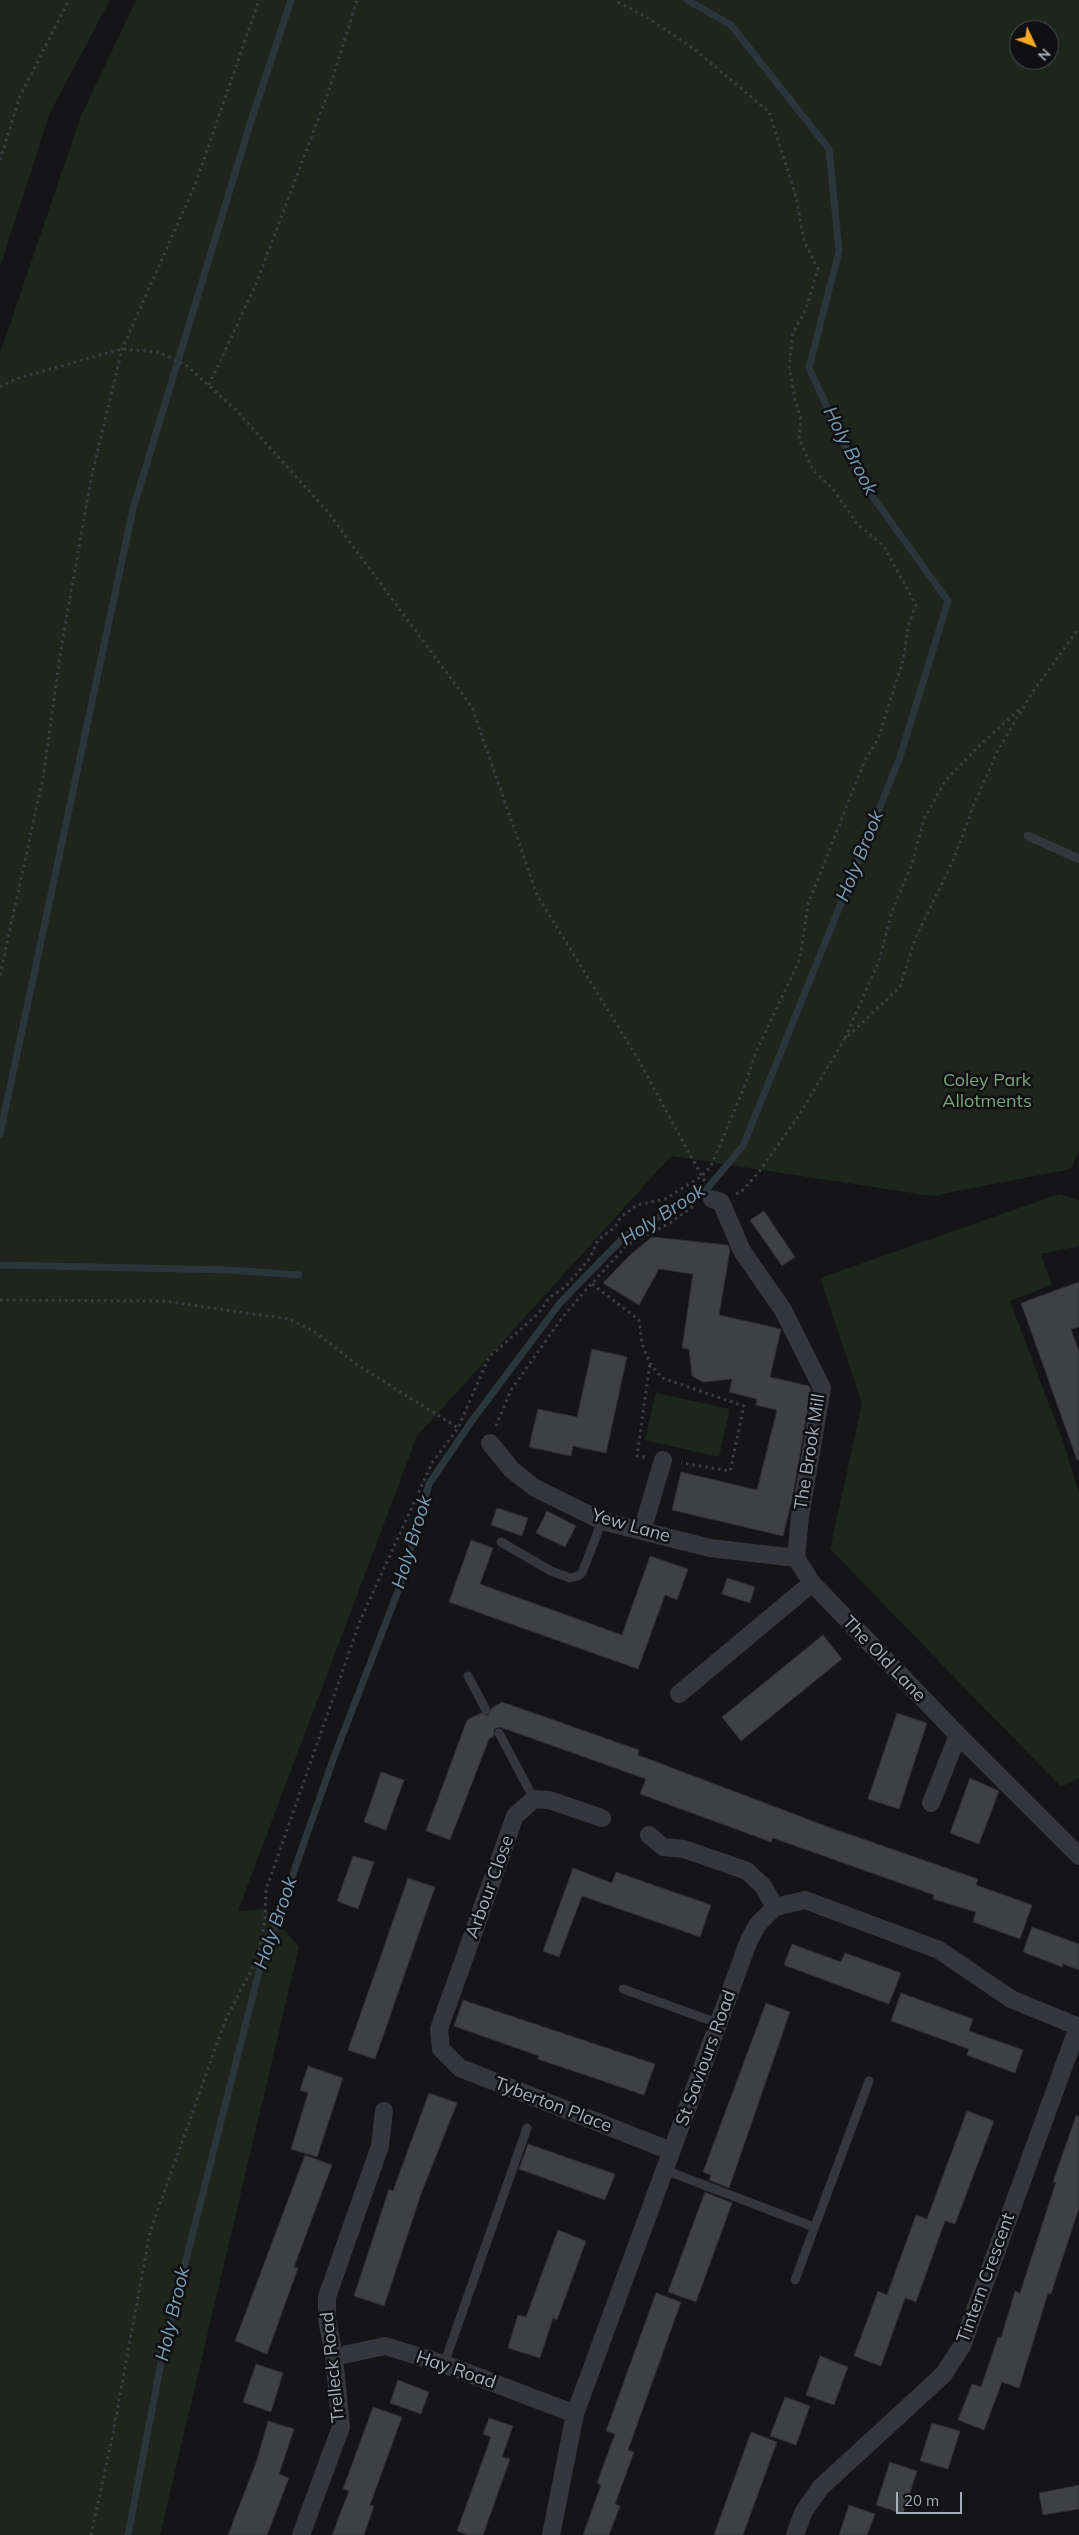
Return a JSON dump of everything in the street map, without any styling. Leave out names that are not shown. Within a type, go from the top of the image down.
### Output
[{"type":"street","name":"The Brook Mill","points":[[716,1200],[742,1251],[783,1310],[822,1388],[800,1516],[796,1558]]},
{"type":"street","name":"Yew Lane","points":[[490,1443],[512,1470],[536,1488],[602,1521],[710,1548],[796,1558]]},
{"type":"street","points":[[642,1531],[664,1460]]},
{"type":"street","points":[[679,1694],[812,1583],[796,1558]]},
{"type":"street","name":"The Old Lane","points":[[812,1583],[958,1735],[1079,1856]]},
{"type":"street","points":[[931,1804],[958,1735]]},
{"type":"street","points":[[534,1799],[549,1800],[602,1818]]},
{"type":"street","name":"Arbour Close","points":[[441,2049],[439,2029],[516,1816],[534,1799]]},
{"type":"street","points":[[649,1835],[663,1847],[684,1849],[747,1871],[763,1886],[775,1907],[805,1900],[939,1950],[1011,1999],[1079,2027]]},
{"type":"street","name":"St Saviours Road","points":[[551,2535],[575,2414],[720,2024],[749,1940],[758,1924],[775,1907]]},
{"type":"street","name":"Tintern Crescent","points":[[795,2535],[804,2511],[820,2487],[943,2375],[962,2346],[1079,2027]]},
{"type":"street","name":"Tyberton Place","points":[[441,2049],[460,2068],[671,2152]]},
{"type":"street","name":"Trelleck Road","points":[[301,2535],[340,2427],[334,2357],[327,2318],[327,2297],[380,2146],[384,2111]]},
{"type":"street","name":"Hay Road","points":[[334,2357],[385,2346],[444,2364],[575,2414]]},
{"type":"lane","points":[[1028,836],[1079,859]]},
{"type":"lane","points":[[501,1542],[551,1571],[570,1578],[578,1576],[582,1572],[602,1521]]},
{"type":"lane","points":[[468,1676],[486,1710]]},
{"type":"lane","points":[[499,1733],[534,1799]]},
{"type":"lane","points":[[623,1989],[720,2024]]},
{"type":"lane","points":[[795,2280],[869,2081]]},
{"type":"lane","points":[[444,2364],[527,2128]]},
{"type":"lane","points":[[665,2170],[814,2227]]},
{"type":"path","points":[[0,160],[20,96],[69,0]]},
{"type":"path","points":[[0,975],[43,778],[61,649],[91,479],[122,349],[195,185],[259,0]]},
{"type":"path","points":[[209,385],[256,284],[328,93],[357,0]]},
{"type":"path","points":[[91,2535],[150,2232],[224,2021],[259,1955],[266,1917],[266,1890],[360,1621],[432,1463],[458,1428],[489,1357],[538,1314],[549,1298],[570,1281],[595,1252],[598,1240],[615,1227],[621,1217],[637,1205],[665,1199],[702,1176],[711,1166],[744,1088],[756,1052],[800,959],[808,904],[865,760],[878,739],[903,660],[909,623],[916,605],[883,545],[858,525],[833,489],[813,470],[799,439],[801,420],[795,400],[789,366],[793,333],[806,309],[818,269],[804,241],[796,196],[769,112],[693,48],[648,18],[614,0]]},
{"type":"path","points":[[0,387],[15,379],[122,349],[159,352],[187,366],[236,410],[327,511],[472,707],[537,895],[638,1059],[702,1176]]},
{"type":"path","points":[[844,1040],[900,987],[915,939],[952,863],[974,802],[998,750],[1025,705],[1079,628]]},
{"type":"path","points":[[490,1443],[510,1390],[562,1318],[628,1245],[670,1223],[700,1201],[716,1200],[744,1190],[758,1173],[798,1116],[844,1040],[878,961],[892,911],[912,864],[924,819],[945,782],[979,746],[1025,705]]},
{"type":"path","points":[[592,1284],[639,1320],[642,1344],[650,1363],[662,1378],[744,1406],[730,1471],[637,1456],[650,1363]]},
{"type":"path","points":[[0,1300],[164,1301],[289,1319],[315,1332],[356,1364],[458,1428]]},
{"type":"green space","points":[[0,0],[110,0],[50,113],[0,267]]},
{"type":"green space","name":"Coley Park Allotments","points":[[136,0],[1079,0],[1079,1151],[1071,1169],[932,1196],[671,1156],[417,1436],[238,1911],[266,1909],[299,1947],[160,2535],[0,2535],[0,353],[81,116]]},
{"type":"green space","points":[[1059,1194],[1079,1200],[1079,1246],[1041,1254],[1052,1285],[1010,1301],[1063,1441],[1079,1494],[1079,1778],[1061,1787],[830,1549],[862,1403],[820,1278]]},
{"type":"green space","points":[[656,1393],[730,1409],[719,1457],[645,1440]]},
{"type":"building","points":[[764,1211],[795,1257],[782,1266],[750,1220]]},
{"type":"building","points":[[652,1237],[728,1245],[730,1250],[719,1315],[781,1329],[770,1377],[809,1386],[811,1390],[793,1495],[783,1536],[672,1510],[681,1472],[757,1490],[777,1410],[756,1405],[757,1399],[729,1392],[732,1379],[703,1382],[692,1376],[689,1349],[682,1348],[693,1274],[659,1269],[639,1305],[603,1283],[630,1255]]},
{"type":"building","points":[[1079,1282],[1079,1327],[1071,1329],[1079,1352],[1079,1460],[1077,1460],[1021,1303]]},
{"type":"building","points":[[592,1349],[627,1357],[606,1453],[573,1446],[571,1456],[529,1447],[538,1409],[577,1417]]},
{"type":"building","points":[[497,1508],[528,1518],[522,1536],[491,1525]]},
{"type":"building","points":[[547,1511],[576,1526],[565,1547],[536,1533]]},
{"type":"building","points":[[471,1540],[493,1548],[480,1584],[622,1635],[650,1556],[688,1569],[677,1600],[665,1595],[638,1669],[449,1602]]},
{"type":"building","points":[[727,1578],[755,1587],[750,1603],[722,1594]]},
{"type":"building","points":[[823,1635],[842,1659],[741,1741],[722,1717]]},
{"type":"building","points":[[502,1702],[639,1750],[638,1755],[831,1828],[978,1879],[976,1885],[1032,1905],[1020,1939],[973,1922],[976,1912],[933,1899],[934,1895],[773,1838],[771,1842],[640,1794],[646,1779],[500,1727],[494,1729],[494,1736],[489,1739],[450,1840],[426,1831],[467,1720],[481,1713],[488,1716],[492,1708]]},
{"type":"building","points":[[897,1713],[927,1723],[899,1809],[868,1799]]},
{"type":"building","points":[[381,1772],[404,1780],[386,1830],[364,1822]]},
{"type":"building","points":[[970,1778],[999,1791],[979,1844],[950,1833]]},
{"type":"building","points":[[353,1856],[374,1862],[358,1909],[337,1901]]},
{"type":"building","points":[[573,1868],[612,1883],[616,1872],[711,1905],[700,1937],[582,1896],[559,1957],[543,1951]]},
{"type":"building","points":[[408,1878],[435,1887],[375,2059],[348,2050]]},
{"type":"building","points":[[1032,1927],[1079,1944],[1079,1970],[1063,1964],[1062,1967],[1023,1952]]},
{"type":"building","points":[[792,1944],[841,1962],[845,1953],[901,1973],[889,2004],[784,1965]]},
{"type":"building","points":[[901,1993],[973,2019],[969,2031],[1023,2050],[1015,2073],[967,2055],[969,2049],[891,2021]]},
{"type":"building","points":[[463,2000],[655,2064],[644,2095],[538,2059],[539,2056],[454,2026]]},
{"type":"building","points":[[766,2003],[790,2012],[729,2188],[709,2180],[711,2175],[703,2172]]},
{"type":"building","points":[[308,2066],[343,2078],[317,2157],[291,2149],[308,2093],[300,2090]]},
{"type":"building","points":[[429,2093],[457,2103],[421,2194],[384,2306],[354,2296],[389,2189],[393,2191]]},
{"type":"building","points":[[967,2111],[994,2121],[955,2224],[945,2221],[916,2302],[905,2298],[881,2366],[854,2356],[878,2291],[887,2295],[916,2215],[927,2219]]},
{"type":"building","points":[[1076,2116],[1079,2116],[1079,2208],[1051,2294],[1048,2293],[1019,2388],[1002,2382],[984,2430],[958,2420],[972,2384],[981,2387],[998,2337],[1001,2338],[1015,2291],[1020,2293],[1056,2182],[1053,2182]]},
{"type":"building","points":[[528,2144],[615,2174],[605,2200],[519,2169]]},
{"type":"building","points":[[305,2155],[332,2165],[294,2267],[298,2268],[267,2354],[235,2341]]},
{"type":"building","points":[[705,2192],[732,2203],[696,2302],[668,2292]]},
{"type":"building","points":[[558,2230],[586,2241],[557,2320],[553,2318],[540,2358],[508,2348],[518,2315],[526,2317]]},
{"type":"building","points":[[656,2293],[681,2302],[628,2450],[634,2452],[615,2504],[620,2506],[609,2535],[583,2535],[601,2485],[597,2483],[615,2434],[606,2431]]},
{"type":"building","points":[[820,2356],[848,2367],[834,2405],[806,2395]]},
{"type":"building","points":[[256,2364],[283,2373],[271,2412],[243,2402]]},
{"type":"building","points":[[398,2380],[429,2392],[421,2414],[390,2403]]},
{"type":"building","points":[[785,2397],[810,2406],[796,2445],[770,2436]]},
{"type":"building","points":[[373,2407],[402,2417],[370,2505],[374,2506],[364,2535],[332,2535],[349,2491],[343,2489]]},
{"type":"building","points":[[489,2418],[513,2426],[502,2457],[510,2459],[483,2535],[468,2535],[457,2531],[491,2437],[483,2434]]},
{"type":"building","points":[[268,2421],[294,2429],[279,2474],[289,2478],[267,2535],[228,2535],[257,2460]]},
{"type":"building","points":[[932,2423],[960,2431],[948,2469],[920,2461]]},
{"type":"building","points":[[751,2432],[777,2442],[743,2535],[714,2535]]},
{"type":"building","points":[[890,2462],[917,2471],[903,2514],[876,2505]]},
{"type":"building","points":[[1079,2485],[1079,2509],[1043,2515],[1039,2493]]},
{"type":"building","points":[[849,2505],[875,2514],[867,2535],[839,2535]]},
{"type":"waterway","points":[[0,1134],[133,509],[250,124],[291,0]]},
{"type":"waterway","name":"Holy Brook","points":[[128,2535],[164,2347],[259,1971],[334,1757],[400,1586],[429,1484],[471,1422],[560,1303],[625,1236],[706,1190],[743,1146],[900,757],[948,601],[862,482],[809,368],[839,251],[829,149],[731,25],[687,0]]},
{"type":"waterway","points":[[0,1265],[229,1270],[299,1275]]}]
